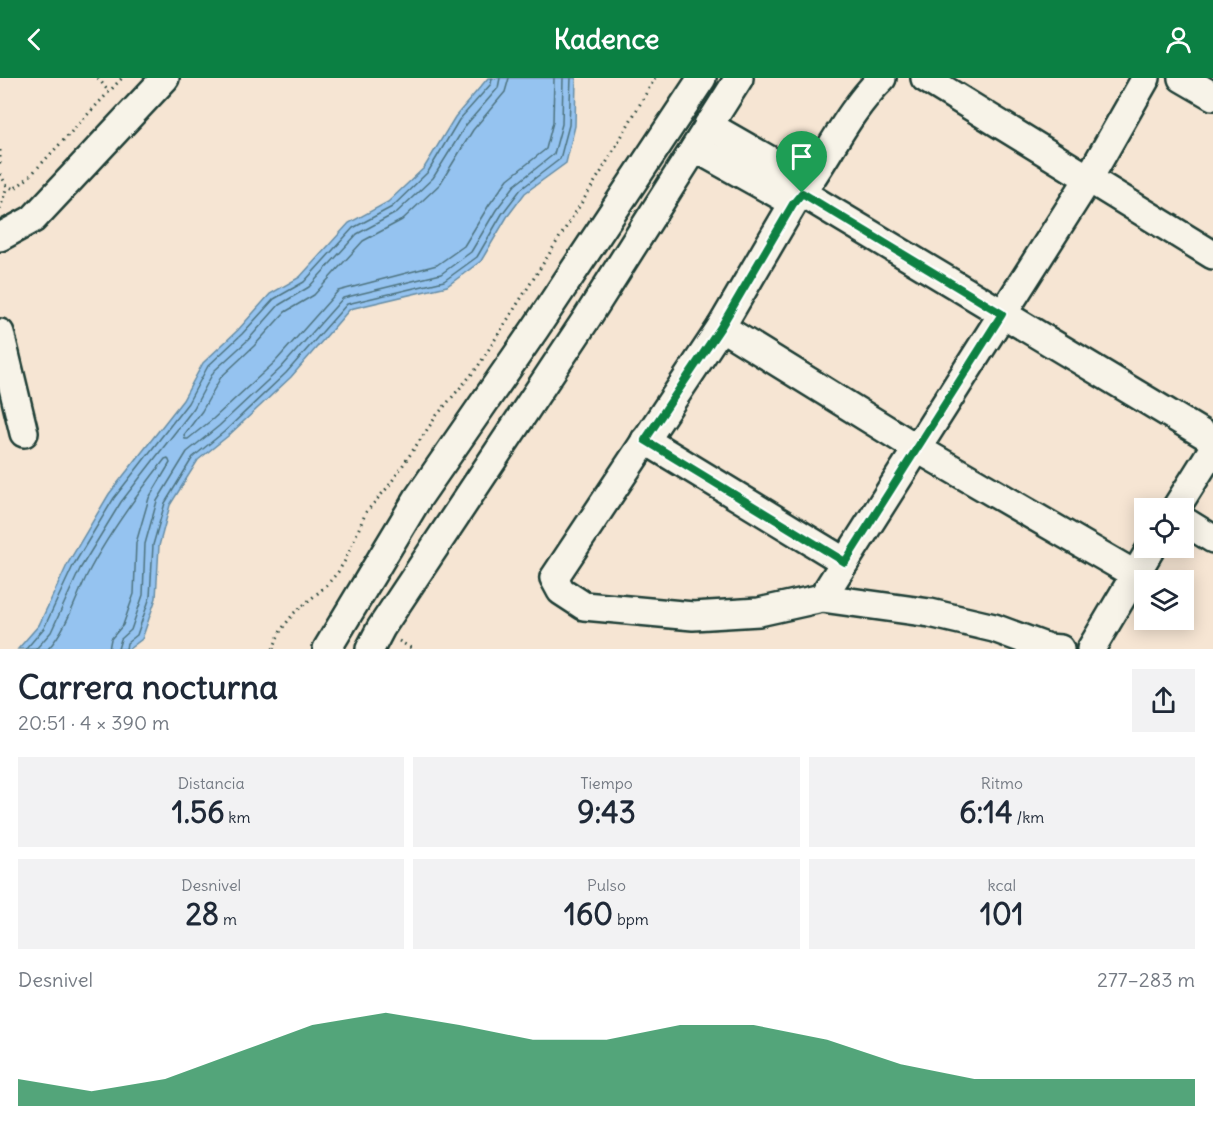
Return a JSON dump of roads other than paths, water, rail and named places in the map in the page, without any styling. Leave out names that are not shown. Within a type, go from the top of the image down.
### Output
[{"type":"street","points":[[0,237],[33,219],[165,78]]},
{"type":"street","points":[[327,649],[418,498],[535,329],[702,78]]},
{"type":"street","points":[[370,649],[381,628],[586,318],[738,78]]},
{"type":"street","points":[[882,78],[867,93],[793,204],[721,327],[554,578],[561,591],[584,606],[693,616],[759,612],[822,598],[930,613],[994,628],[1048,648],[1060,649]]},
{"type":"street","points":[[925,78],[1213,255]]},
{"type":"street","points":[[822,598],[1089,178],[1146,78]]},
{"type":"street","points":[[1182,78],[1213,96]]},
{"type":"street","points":[[702,136],[785,198],[802,193],[1213,440]]},
{"type":"street","points":[[721,327],[918,449],[1134,574],[1091,649]]},
{"type":"street","points":[[0,333],[24,433]]},
{"type":"street","points":[[645,440],[845,562]]},
{"type":"street","points":[[1182,498],[1213,449]]},
{"type":"street","points":[[1194,527],[1213,539]]},
{"type":"water","points":[[488,78],[576,78],[575,126],[566,163],[525,193],[507,217],[481,261],[447,286],[350,309],[291,377],[228,436],[198,460],[170,505],[159,546],[156,598],[142,639],[129,649],[18,649],[39,625],[68,563],[109,494],[183,400],[203,363],[238,330],[270,294],[300,277],[349,223],[388,202],[424,168],[455,117]]}]
